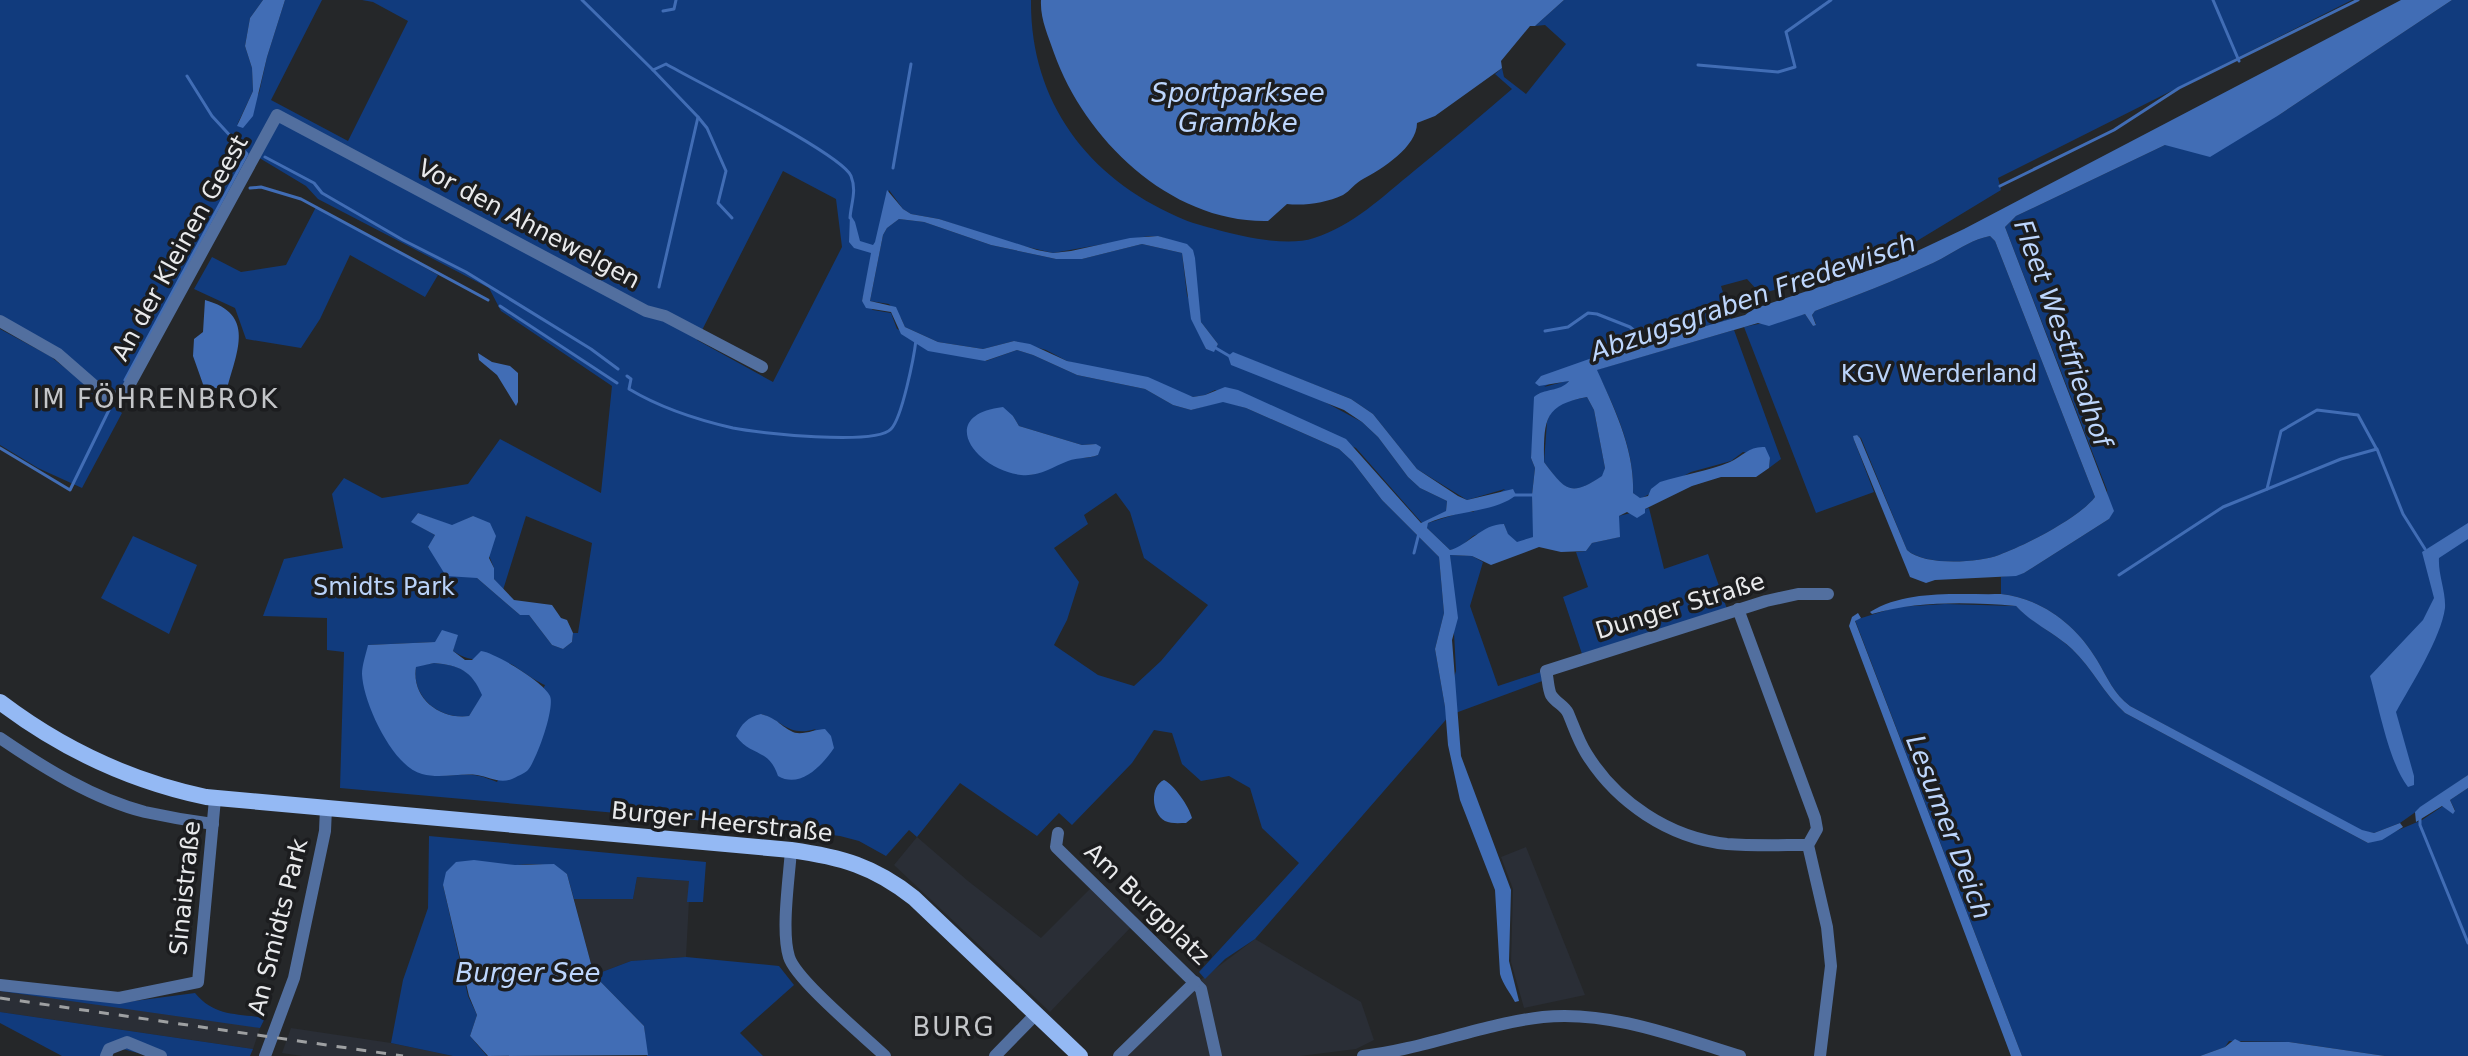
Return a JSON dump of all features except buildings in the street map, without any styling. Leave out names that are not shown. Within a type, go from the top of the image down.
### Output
[{"type":"main road","name":"Burger Heerstraße","points":[[0,702],[48,736],[107,767],[185,793],[215,799],[791,850],[861,864],[896,884],[1080,1056]]},
{"type":"street","name":"Vor den Ahnewelgen","points":[[277,115],[646,311],[665,316],[762,367]]},
{"type":"street","name":"An der Kleinen Geest","points":[[0,321],[58,354],[105,395],[116,397],[126,391],[277,115]]},
{"type":"street","name":"Dunger Straße","points":[[1808,845],[1711,842],[1677,832],[1651,818],[1622,796],[1594,766],[1566,709],[1551,695],[1546,671],[1738,609],[1798,594],[1828,594]]},
{"type":"street","points":[[1738,609],[1815,818],[1817,829],[1808,845],[1827,927],[1831,966],[1820,1056]]},
{"type":"street","points":[[0,738],[52,772],[128,805],[143,811],[213,824]]},
{"type":"street","name":"Sinaistraße","points":[[0,985],[119,998],[198,982],[215,799]]},
{"type":"street","name":"An Smidts Park","points":[[265,1056],[294,978],[322,847],[326,808]]},
{"type":"street","name":"Am Burgplatz","points":[[1058,833],[1056,847],[1201,989],[1216,1056]]},
{"type":"street","points":[[791,850],[787,910],[789,958],[799,976],[885,1056]]},
{"type":"street","points":[[1119,1056],[1195,982]]},
{"type":"street","points":[[995,1056],[1036,1014]]},
{"type":"street","points":[[1363,1056],[1546,1016],[1602,1018],[1678,1036],[1740,1056]]},
{"type":"street","points":[[106,1056],[109,1049],[127,1042],[161,1056]]},
{"type":"shaded area","points":[[917,837],[1041,938],[1091,888],[1131,927],[1050,1012],[894,865]]},
{"type":"shaded area","points":[[1526,847],[1585,995],[1524,1008],[1511,962],[1513,889],[1501,857]]},
{"type":"shaded area","points":[[637,877],[690,881],[686,957],[631,961],[594,975],[574,899],[633,899]]},
{"type":"shaded area","points":[[1255,939],[1361,1002],[1374,1040],[1356,1049],[1300,1056],[1119,1056],[1195,984]]},
{"type":"shaded area","points":[[0,991],[215,1019],[260,1028],[253,1049],[0,1012]]},
{"type":"shaded area","points":[[291,1028],[453,1056],[302,1056],[282,1053]]},
{"type":"green space","name":"Smidts Park","points":[[0,0],[263,0],[250,18],[245,46],[252,68],[253,91],[237,125],[259,93],[285,0],[322,0],[271,100],[348,141],[408,21],[373,2],[362,0],[1031,0],[1033,37],[1041,71],[1053,102],[1070,131],[1091,157],[1116,180],[1183,219],[1240,235],[1292,242],[1314,238],[1342,226],[1390,191],[1512,89],[1495,74],[1502,68],[1504,77],[1526,94],[1566,44],[1545,25],[1535,26],[1564,0],[2352,0],[1998,178],[2001,190],[1902,250],[1831,275],[1767,292],[1758,291],[1747,279],[1721,286],[1731,319],[1592,358],[1544,387],[1570,380],[1564,387],[1538,394],[1531,458],[1535,468],[1532,495],[1534,537],[1517,543],[1508,535],[1504,524],[1473,536],[1459,548],[1450,550],[1426,527],[1428,523],[1466,511],[1473,512],[1505,489],[1467,500],[1417,469],[1373,414],[1351,399],[1234,353],[1362,422],[1378,437],[1408,477],[1420,488],[1447,501],[1446,512],[1422,523],[1356,448],[1215,390],[1193,397],[1067,361],[1046,350],[1014,341],[983,349],[938,342],[905,327],[889,304],[870,301],[883,235],[899,219],[924,222],[991,245],[1056,259],[1082,259],[1142,244],[1182,253],[1187,295],[1206,349],[1214,351],[1218,344],[1201,322],[1182,244],[1149,236],[1053,253],[1007,242],[939,219],[911,214],[903,209],[889,190],[862,301],[873,310],[891,313],[897,329],[986,361],[1017,350],[1077,375],[1145,389],[1173,405],[1191,410],[1223,401],[1339,449],[1382,500],[1439,557],[1444,613],[1435,649],[1445,707],[1456,671],[1450,555],[1472,556],[1483,562],[1470,606],[1498,686],[1544,671],[1545,680],[1450,715],[1255,939],[1225,959],[1205,979],[1199,972],[1299,863],[1262,828],[1250,788],[1229,776],[1201,781],[1182,764],[1172,733],[1154,730],[1132,763],[1072,825],[1059,813],[1037,836],[960,783],[917,837],[909,830],[886,856],[859,841],[840,836],[340,788],[344,652],[327,650],[327,618],[263,616],[284,559],[343,548],[332,494],[344,478],[382,498],[468,484],[500,439],[601,493],[612,386],[501,311],[489,288],[318,199],[306,186],[251,153],[124,383],[116,390],[106,388],[59,350],[0,315]],"holes":[[[783,171],[836,199],[842,247],[773,382],[697,340]],[[1013,416],[1019,426],[1082,445],[1096,444],[1098,455],[1072,459],[1032,474],[1004,469]],[[1116,493],[1130,512],[1144,558],[1208,605],[1161,661],[1134,686],[1098,675],[1054,645],[1067,620],[1079,582],[1054,548],[1088,524],[1084,515]],[[418,513],[452,526],[473,516],[494,568],[494,579],[503,590],[526,516],[592,543],[578,633],[573,633],[572,642],[563,649],[552,645],[529,615],[520,615],[477,578],[428,548],[435,535],[412,522]],[[457,635],[453,651],[460,655],[511,664],[545,685],[497,782],[481,776],[421,773],[405,761],[368,645],[436,642]],[[761,714],[793,730],[816,729],[774,764],[766,755]]]},
{"type":"green space","points":[[2452,0],[2468,0],[2468,775],[2400,823],[2374,833],[2362,831],[2130,706],[2115,691],[2089,647],[2068,625],[2044,608],[2001,594],[2001,577],[2024,573],[2109,519],[2107,490],[2005,227],[2016,216],[2165,145],[2279,115]]},
{"type":"green space","points":[[316,207],[438,275],[425,297],[350,255],[320,319],[301,348],[246,339],[235,308],[194,289],[212,257],[241,272],[286,265]]},
{"type":"green space","name":"KGV Werderland","points":[[1990,236],[1995,241],[2095,497],[2064,522],[1999,555],[1965,561],[1926,559],[1907,550],[1861,438],[1856,435],[1854,440],[1874,492],[1816,513],[1744,327],[1805,314],[1813,326],[1816,324],[1812,315],[1815,311],[1904,276]]},
{"type":"green space","points":[[0,329],[50,356],[122,413],[82,488],[38,468],[0,445]]},
{"type":"green space","points":[[1734,330],[1781,459],[1769,468],[1770,458],[1743,452],[1731,461],[1691,472],[1640,499],[1633,493],[1631,461],[1622,430],[1596,370]]},
{"type":"green space","points":[[1587,397],[1594,410],[1605,468],[1603,476],[1592,483],[1576,489],[1569,488],[1544,462],[1547,422],[1552,409],[1564,402]]},
{"type":"green space","points":[[1649,508],[1664,569],[1708,554],[1727,609],[1583,657],[1563,597],[1588,587],[1576,552],[1586,551],[1592,543],[1619,537],[1619,516]]},
{"type":"green space","points":[[133,536],[197,565],[169,634],[101,598]]},
{"type":"green space","points":[[1945,604],[2016,606],[2072,649],[2125,713],[2368,843],[2422,820],[2443,806],[2453,813],[2455,810],[2450,800],[2468,788],[2468,1056],[2385,1056],[2289,1042],[2229,1041],[2225,1047],[2200,1056],[2022,1056],[1855,620],[1897,607]]},
{"type":"green space","points":[[434,663],[451,665],[464,671],[479,687],[483,695],[469,716],[447,714],[429,704],[423,696],[418,687],[416,666]]},
{"type":"green space","points":[[429,836],[706,862],[703,902],[687,902],[689,881],[637,877],[633,899],[574,899],[567,874],[538,864],[506,867],[443,885],[468,996],[477,1015],[470,1036],[487,1056],[453,1056],[391,1043],[403,980],[428,908]]},
{"type":"green space","points":[[686,957],[779,966],[794,985],[740,1033],[763,1056],[647,1056],[644,1026],[594,975],[631,961]]},
{"type":"green space","points":[[0,988],[119,1003],[195,993],[218,1010],[265,1018],[260,1028],[0,991]]},
{"type":"green space","points":[[0,1012],[253,1049],[250,1056],[149,1056],[119,1048],[111,1056],[62,1056],[0,1023]]},
{"type":"water","points":[[263,0],[285,0],[253,116],[243,128],[237,126],[253,91],[252,68],[245,46],[250,18]]},
{"type":"water","name":"Sportparksee Grambke","points":[[1041,0],[1564,0],[1535,26],[1530,26],[1501,61],[1502,68],[1435,116],[1417,123],[1405,149],[1388,163],[1343,195],[1315,203],[1287,204],[1268,221],[1232,218],[1198,208],[1166,192],[1136,170],[1110,145],[1068,85],[1045,27]]},
{"type":"water","points":[[2401,0],[2452,0],[2210,157],[2165,145],[2016,216],[2005,227],[2114,511],[2109,519],[2024,573],[1926,583],[1910,577],[1853,436],[1860,438],[1907,550],[1925,559],[1965,561],[1999,555],[2064,522],[2095,497],[1995,241],[1990,236],[1904,276],[1815,311],[1812,315],[1816,325],[1813,326],[1805,314],[1769,326],[1758,323],[1597,370],[1627,445],[1633,493],[1640,498],[1648,496],[1660,482],[1722,465],[1755,448],[1765,447],[1770,458],[1769,468],[1756,477],[1721,477],[1692,486],[1645,509],[1645,513],[1637,518],[1627,512],[1619,516],[1620,537],[1592,543],[1586,551],[1561,552],[1539,547],[1491,565],[1472,556],[1450,555],[1458,618],[1452,640],[1461,756],[1511,890],[1509,961],[1519,1001],[1515,1002],[1500,974],[1495,890],[1460,800],[1448,745],[1435,649],[1444,613],[1439,557],[1382,500],[1339,449],[1246,408],[1223,402],[1191,410],[1173,405],[1145,389],[1077,375],[1017,350],[985,361],[928,351],[901,334],[891,312],[866,308],[862,301],[871,253],[854,248],[849,242],[850,214],[860,241],[873,245],[887,190],[911,214],[939,219],[1053,253],[1130,238],[1158,236],[1187,244],[1195,258],[1201,322],[1218,344],[1214,352],[1206,349],[1191,319],[1182,253],[1142,244],[1082,259],[1056,259],[991,245],[924,222],[899,219],[883,235],[870,301],[896,307],[905,327],[938,342],[983,349],[1014,341],[1030,344],[1067,361],[1148,377],[1193,397],[1225,387],[1238,390],[1346,439],[1421,523],[1446,511],[1447,501],[1420,488],[1408,477],[1378,437],[1362,422],[1344,410],[1231,365],[1228,356],[1233,352],[1351,399],[1373,414],[1417,469],[1458,496],[1467,500],[1513,489],[1516,495],[1498,505],[1428,523],[1427,528],[1450,550],[1496,525],[1504,524],[1508,534],[1517,542],[1533,537],[1535,468],[1531,458],[1534,397],[1569,381],[1539,386],[1535,383],[1541,376],[1592,358],[1745,315],[1753,309],[1894,262],[1964,229]],"holes":[[[1587,397],[1594,410],[1605,468],[1602,476],[1591,483],[1569,488],[1544,462],[1546,426],[1554,410],[1573,400]]]},
{"type":"water","points":[[205,300],[221,306],[237,324],[238,348],[227,389],[204,387],[193,356],[194,339],[203,332]]},
{"type":"water","points":[[478,353],[492,362],[510,366],[518,373],[516,406],[497,375],[479,360]]},
{"type":"water","points":[[1003,407],[1019,426],[1082,445],[1096,444],[1101,447],[1098,455],[1072,460],[1034,474],[1004,471],[977,453],[969,442],[967,430],[971,420],[983,412]]},
{"type":"water","points":[[418,513],[452,525],[473,516],[490,523],[496,536],[489,558],[494,568],[494,579],[514,600],[552,605],[561,618],[567,620],[573,633],[572,642],[563,649],[552,645],[529,615],[520,615],[477,578],[446,576],[428,547],[435,535],[411,522]]},
{"type":"water","points":[[2468,523],[2468,539],[2439,558],[2445,602],[2442,620],[2425,661],[2396,712],[2414,776],[2414,785],[2408,787],[2390,750],[2370,676],[2423,620],[2434,598],[2422,552]]},
{"type":"water","points":[[2001,594],[2044,608],[2068,625],[2089,647],[2115,691],[2130,706],[2362,830],[2374,833],[2400,823],[2403,827],[2382,840],[2368,843],[2125,713],[2072,649],[2016,606],[1943,604],[1870,612],[1916,596]]},
{"type":"water","points":[[1858,613],[1861,618],[1855,621],[2022,1056],[2011,1056],[1849,626],[1852,617]]},
{"type":"water","points":[[442,630],[458,635],[453,651],[465,660],[472,660],[481,651],[488,653],[519,669],[546,690],[551,702],[548,722],[527,771],[503,781],[477,775],[422,774],[411,769],[391,747],[374,717],[364,686],[362,671],[368,645],[435,642]],"holes":[[[443,664],[464,671],[478,687],[482,695],[469,716],[438,710],[429,704],[418,688],[416,667]]]},
{"type":"water","points":[[761,714],[795,733],[825,729],[831,736],[834,748],[817,768],[802,778],[794,780],[778,776],[770,761],[736,736],[746,722]]},
{"type":"water","points":[[2468,775],[2468,788],[2450,800],[2455,811],[2453,814],[2442,806],[2416,822],[2415,812],[2420,807]]},
{"type":"water","points":[[1164,780],[1188,808],[1192,818],[1186,823],[1167,822],[1157,812],[1154,794]]},
{"type":"water","name":"Burger See","points":[[474,860],[515,865],[554,864],[567,874],[594,975],[644,1026],[648,1055],[488,1056],[470,1036],[477,1015],[469,996],[443,885],[446,872],[456,862]]},
{"type":"water","points":[[2235,1039],[2241,1042],[2289,1042],[2385,1056],[2200,1056],[2225,1047]]},
{"type":"waterway","points":[[582,0],[653,70],[666,64],[796,135],[842,166],[853,181],[850,218]]},
{"type":"waterway","points":[[663,11],[674,9],[676,0]]},
{"type":"waterway","points":[[1698,65],[1778,72],[1795,67],[1786,32],[1831,0]]},
{"type":"waterway","points":[[2213,0],[2239,61]]},
{"type":"waterway","name":"Abzugsgraben Fredewisch","points":[[2000,186],[2114,130],[2179,88],[2358,0]]},
{"type":"waterway","points":[[893,168],[911,64]]},
{"type":"waterway","points":[[653,70],[698,117],[659,287]]},
{"type":"waterway","points":[[125,380],[247,154],[212,116],[187,76]]},
{"type":"waterway","points":[[698,117],[707,128],[726,171],[718,203],[732,218]]},
{"type":"waterway","points":[[265,157],[314,183],[322,193],[403,240],[466,272],[618,369]]},
{"type":"waterway","points":[[250,188],[261,187],[301,199],[488,300]]},
{"type":"waterway","points":[[500,306],[617,383]]},
{"type":"waterway","points":[[1545,331],[1568,327],[1588,313],[1597,314],[1630,327],[1651,345]]},
{"type":"waterway","points":[[627,376],[631,379],[629,389],[641,396],[720,425],[790,435],[863,437],[881,434],[895,423],[907,387],[916,340]]},
{"type":"waterway","name":"Abzugsgraben Fredewisch","points":[[1214,347],[1231,357]]},
{"type":"waterway","points":[[0,448],[70,490],[109,410]]},
{"type":"waterway","name":"Fleet Westfriedhof","points":[[2267,489],[2281,431],[2317,410],[2358,415],[2376,448]]},
{"type":"waterway","name":"Fleet Westfriedhof","points":[[2119,575],[2223,507],[2341,459],[2377,449],[2403,514],[2425,549]]},
{"type":"waterway","name":"Abzugsgraben Fredewisch","points":[[1513,495],[1534,495]]},
{"type":"waterway","points":[[1414,553],[1419,533]]},
{"type":"waterway","points":[[2420,816],[2420,825],[2468,943]]},
{"type":"railway","points":[[0,998],[403,1056]]},
{"type":"district","name":"IM FÖHRENBROK","points":[[156,399]]},
{"type":"district","name":"BURG","points":[[954,1027]]},
{"type":"water label","name":"Lesumer Deich","points":[[1949,827]]}]
